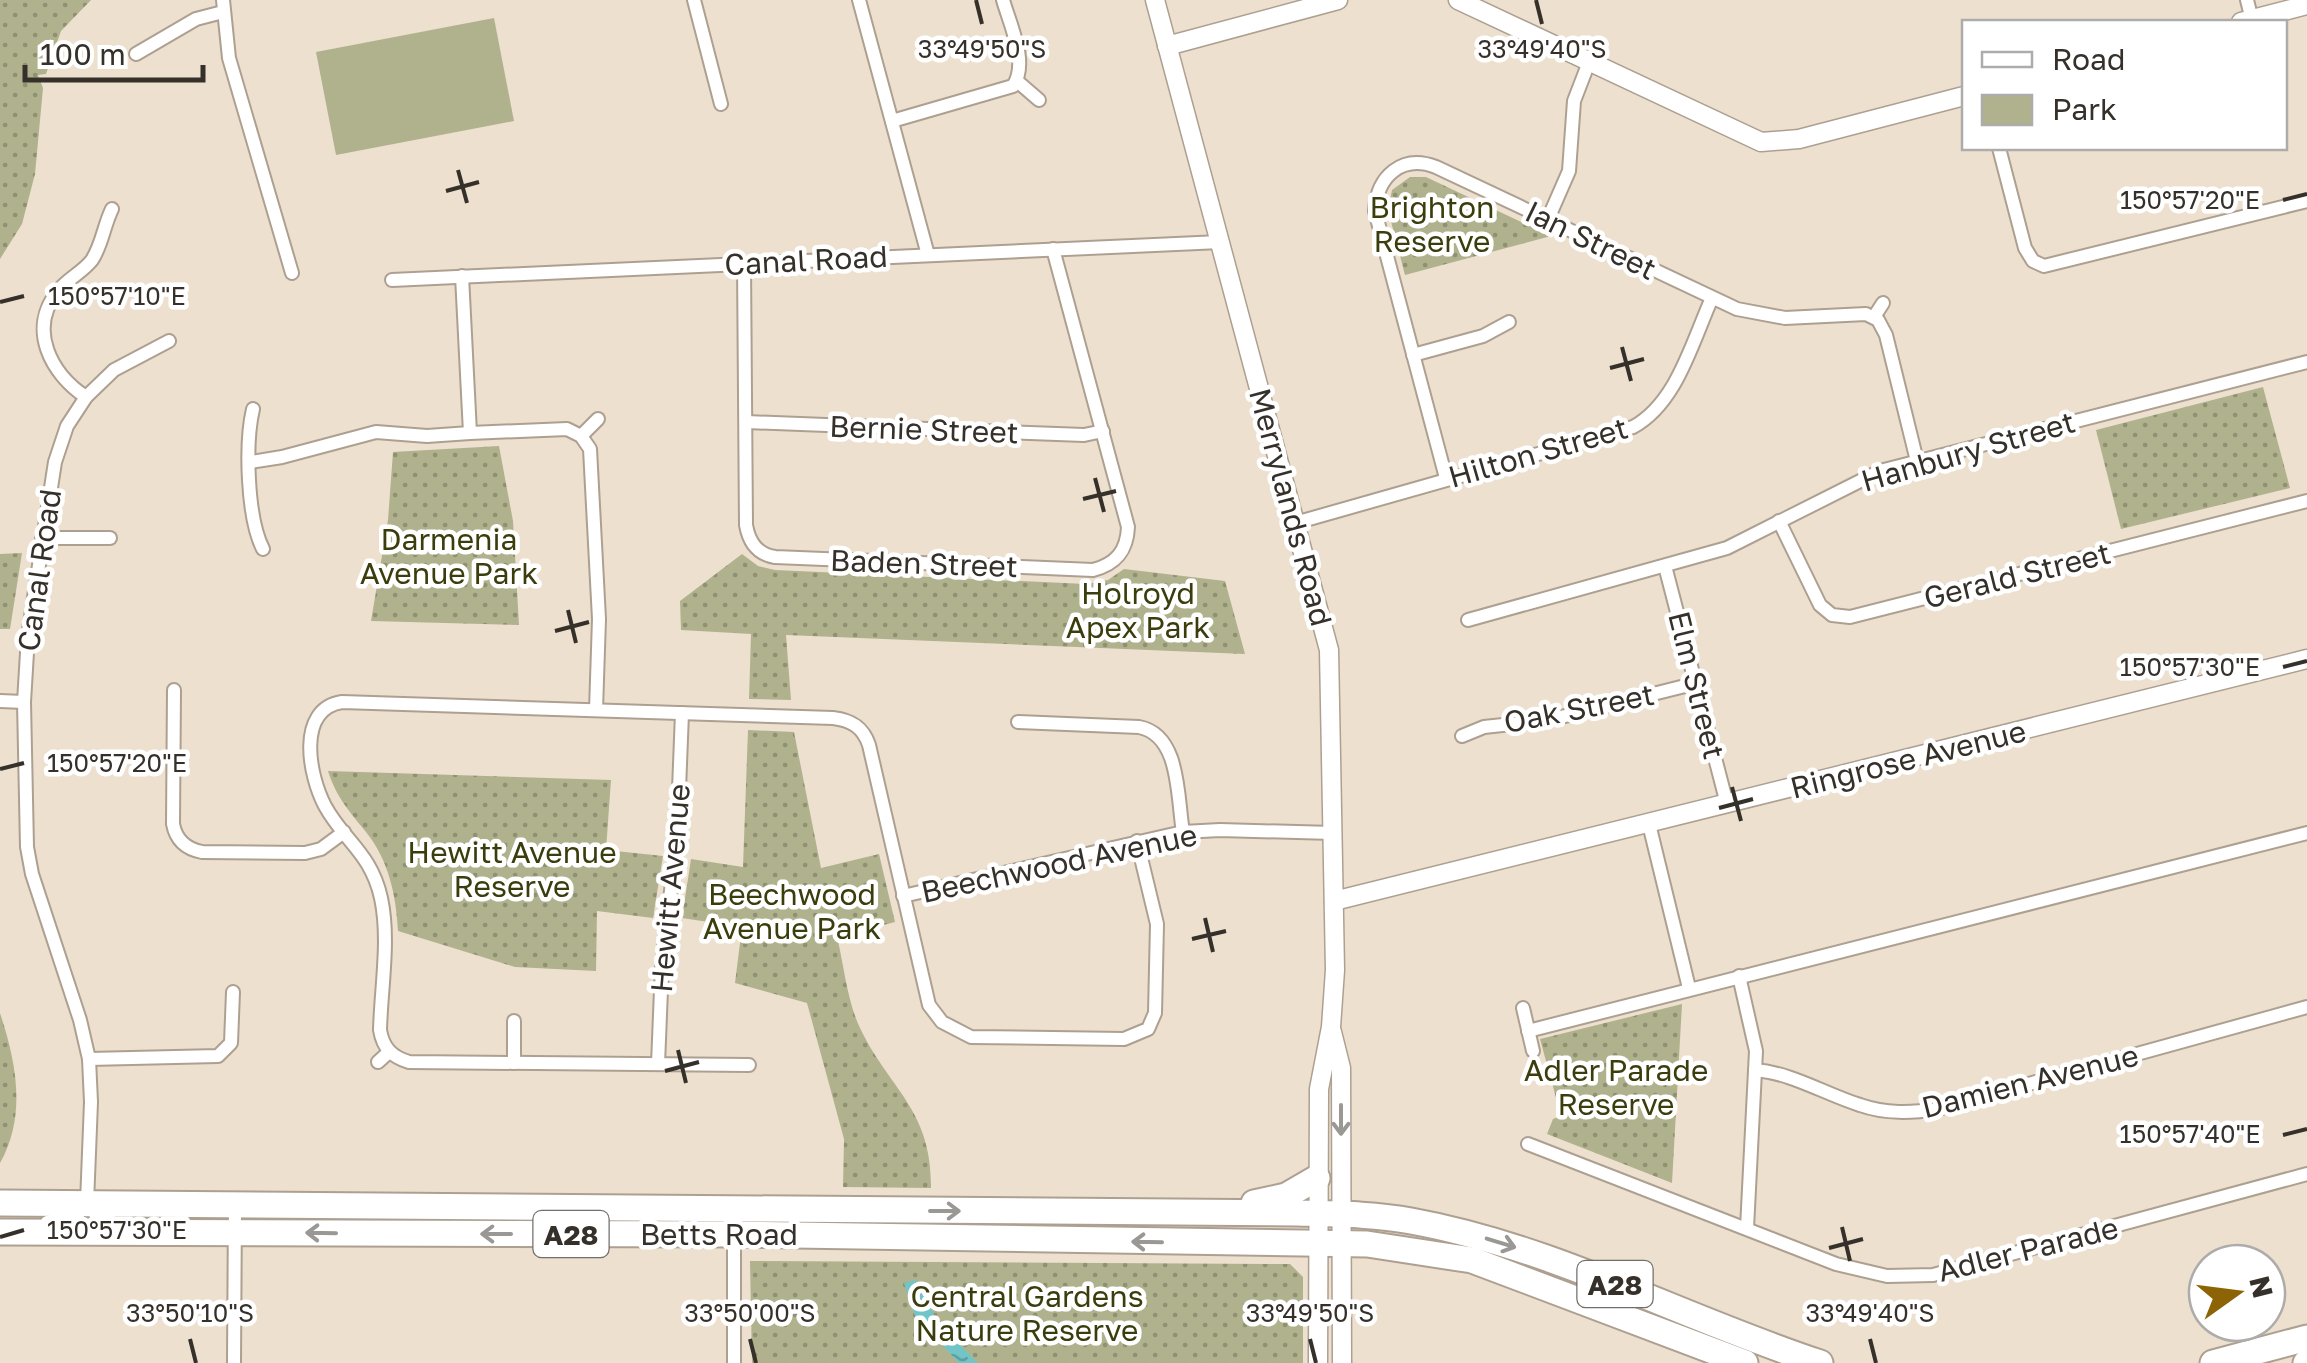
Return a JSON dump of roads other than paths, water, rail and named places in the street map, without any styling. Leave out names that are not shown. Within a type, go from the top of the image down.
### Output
[{"type":"highway","points":[[1226,1212],[1286,1196],[1317,1178]]},
{"type":"highway","name":"Betts Road","points":[[0,1203],[234,1204],[1329,1243]]},
{"type":"highway","name":"Betts Road","points":[[10,1232],[235,1232],[1226,1212],[1329,1214]]},
{"type":"highway","name":"A28","points":[[1329,1214],[1406,1220],[1486,1238],[1820,1363]]},
{"type":"highway","name":"A28","points":[[1329,1243],[1397,1246],[1472,1260],[1745,1363]]},
{"type":"highway","points":[[2213,1363],[2307,1338]]},
{"type":"street","points":[[694,0],[721,104]]},
{"type":"street","points":[[859,0],[928,255]]},
{"type":"street","points":[[892,121],[1005,90],[1017,81],[1020,62],[1003,0]]},
{"type":"street","name":"Merrylands Road","points":[[1155,0],[1330,662],[1335,970],[1320,1078],[1317,1178],[1329,1214]]},
{"type":"street","points":[[1167,46],[1338,0]]},
{"type":"street","points":[[1458,0],[1744,136],[1769,143],[1799,139],[1962,97]]},
{"type":"street","points":[[2250,20],[2307,5]]},
{"type":"street","points":[[136,54],[223,6],[230,58],[292,273]]},
{"type":"street","points":[[1548,219],[1569,170],[1574,102],[1589,62]]},
{"type":"street","points":[[1017,81],[1039,100]]},
{"type":"street","points":[[2000,150],[2033,268],[2307,201]]},
{"type":"street","name":"Ian Street","points":[[1446,478],[1376,214],[1376,198],[1388,174],[1404,164],[1429,164],[1736,308],[1785,318],[1860,313],[1874,317]]},
{"type":"street","points":[[86,397],[55,368],[46,347],[44,322],[54,297],[95,255],[112,209]]},
{"type":"street","name":"Canal Road","points":[[392,280],[1220,242]]},
{"type":"street","name":"Baden Street","points":[[744,263],[746,525],[752,543],[764,554],[1086,570],[1114,561],[1122,553],[1128,535],[1127,520],[1054,250]]},
{"type":"street","points":[[462,276],[470,433]]},
{"type":"street","name":"Hilton Street","points":[[1295,523],[1618,433],[1645,421],[1670,392],[1712,298]]},
{"type":"street","points":[[1884,303],[1874,317],[1886,335],[1917,460]]},
{"type":"street","points":[[1413,355],[1483,336],[1508,322]]},
{"type":"street","name":"Canal Road","points":[[86,1202],[91,1087],[88,1058],[80,1020],[32,874],[24,822],[24,702],[29,626],[54,462],[67,426],[86,397],[120,365],[170,340]]},
{"type":"street","name":"Hanbury Street","points":[[1468,620],[1727,548],[1866,476],[1917,460],[2307,362]]},
{"type":"street","points":[[253,409],[249,430],[254,526],[263,549]]},
{"type":"street","points":[[581,436],[598,419]]},
{"type":"street","name":"Bernie Street","points":[[746,422],[1084,435],[1102,431]]},
{"type":"street","points":[[250,462],[376,432],[417,436],[561,428],[581,436],[592,458],[599,619],[596,710]]},
{"type":"street","name":"Gerald Street","points":[[1779,521],[1820,605],[1832,615],[1850,617],[2307,502]]},
{"type":"street","points":[[42,538],[110,538]]},
{"type":"street","name":"Elm Street","points":[[1665,566],[1727,804]]},
{"type":"street","name":"Ringrose Avenue","points":[[1334,901],[2307,658]]},
{"type":"street","name":"Oak Street","points":[[1462,736],[1484,727],[1549,720],[1697,683]]},
{"type":"street","points":[[174,690],[173,824],[178,847],[202,852],[305,854],[321,849],[344,832]]},
{"type":"street","points":[[308,696],[320,710],[312,726],[314,774],[324,805],[365,858],[381,898],[384,924],[380,1030],[390,1052],[410,1062],[749,1065]]},
{"type":"street","points":[[0,701],[24,702]]},
{"type":"street","name":"Beechwood Avenue","points":[[320,710],[342,702],[861,722],[870,744],[903,896],[1183,832],[1333,834]]},
{"type":"street","name":"Hewitt Avenue","points":[[658,1064],[662,965],[678,841],[682,713]]},
{"type":"street","points":[[1018,722],[1163,730],[1183,832]]},
{"type":"street","points":[[1649,824],[1689,988]]},
{"type":"street","points":[[1528,1031],[2307,833]]},
{"type":"street","points":[[903,896],[930,1006],[954,1031],[971,1037],[1124,1039],[1148,1029],[1156,1013],[1157,924],[1137,841]]},
{"type":"street","points":[[1739,976],[1754,1040],[1755,1070],[1747,1228]]},
{"type":"street","points":[[88,1058],[228,1055],[233,992]]},
{"type":"street","points":[[1522,1008],[1533,1050]]},
{"type":"street","name":"Damien Avenue","points":[[1755,1070],[1775,1073],[1868,1108],[1926,1111],[2307,1008]]},
{"type":"street","points":[[514,1021],[514,1063]]},
{"type":"street","name":"Merrylands Road","points":[[1318,1363],[1342,1068],[1330,1027]]},
{"type":"street","points":[[1148,1029],[1160,1043]]},
{"type":"street","points":[[378,1062],[390,1052]]},
{"type":"street","name":"Adler Parade","points":[[1528,1144],[1856,1270],[1886,1276],[1933,1275],[2307,1174]]},
{"type":"street","points":[[10,1232],[77,1215],[86,1202],[99,1219],[136,1222],[154,1232]]},
{"type":"street","points":[[234,1204],[234,1363]]},
{"type":"street","points":[[734,1222],[734,1363]]},
{"type":"street","name":"Merrylands Road","points":[[1329,1243],[1342,1363]]},
{"type":"water","points":[[916,1280],[939,1324],[978,1363],[959,1363],[915,1316],[904,1283]]},
{"type":"park label","name":"Brighton Reserve","points":[[1432,224]]},
{"type":"park label","name":"Darmenia Avenue Park","points":[[449,556]]},
{"type":"park label","name":"Holroyd Apex Park","points":[[1138,610]]},
{"type":"park label","name":"Hewitt Avenue Reserve","points":[[512,869]]},
{"type":"park label","name":"Beechwood Avenue Park","points":[[792,911]]},
{"type":"park label","name":"Adler Parade Reserve","points":[[1616,1087]]},
{"type":"park label","name":"Central Gardens Nature Reserve","points":[[1027,1313]]}]
